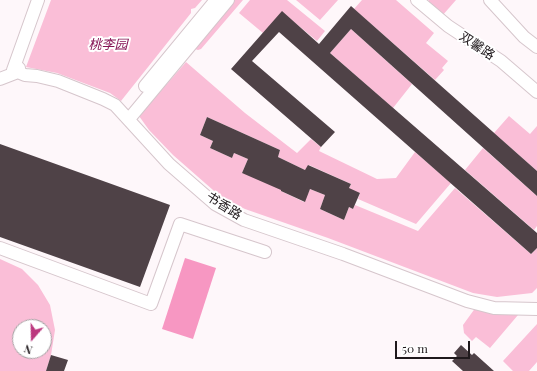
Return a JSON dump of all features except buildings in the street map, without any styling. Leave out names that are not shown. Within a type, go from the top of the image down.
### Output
[{"type":"street","points":[[16,69],[38,0]]},
{"type":"street","points":[[0,79],[16,69],[44,0]]},
{"type":"street","points":[[127,115],[216,0]]},
{"type":"street","points":[[127,115],[228,0]]},
{"type":"street","name":"双馨路","points":[[417,0],[448,26],[501,61],[537,92]]},
{"type":"street","points":[[490,0],[524,37],[537,47]]},
{"type":"street","points":[[0,75],[16,69]]},
{"type":"street","name":"书香路","points":[[16,69],[39,72],[59,77],[105,96],[117,103],[170,164],[215,204],[244,220],[343,254],[467,301],[494,308],[537,309]]},
{"type":"street","name":"书香路","points":[[127,115],[173,161],[218,201],[246,215],[468,297],[495,303],[535,303],[537,301]]},
{"type":"street","points":[[0,248],[151,304],[180,224],[265,252]]},
{"type":"green space","name":"桃李园","points":[[51,0],[202,0],[195,8],[191,9],[191,13],[121,101],[110,93],[57,73],[26,67]]},
{"type":"green space","points":[[229,0],[243,0],[201,49],[195,49]]},
{"type":"green space","points":[[250,0],[287,0],[325,31],[317,41],[282,12],[263,33],[239,13]]},
{"type":"green space","points":[[296,0],[338,0],[320,20]]},
{"type":"green space","points":[[362,0],[396,0],[434,33],[426,43],[448,61],[442,68],[444,70],[435,80],[354,9]]},
{"type":"green space","points":[[429,0],[456,0],[442,16],[427,3]]},
{"type":"green space","points":[[351,29],[412,84],[393,108],[330,53]]},
{"type":"green space","points":[[186,62],[245,113],[297,153],[311,139],[321,147],[319,151],[377,179],[396,178],[415,152],[451,183],[416,224],[358,199],[360,193],[345,197],[351,184],[309,165],[305,170],[278,157],[280,150],[207,117],[200,135],[213,141],[210,148],[232,158],[234,153],[248,159],[242,173],[287,177],[281,191],[304,202],[310,189],[325,195],[320,209],[344,220],[349,207],[353,209],[355,205],[418,231],[455,188],[531,254],[537,248],[537,288],[532,293],[497,297],[473,293],[328,238],[245,209],[221,197],[173,155],[149,130],[139,116]]},
{"type":"green space","points":[[509,116],[530,134],[537,126],[537,171],[494,133]]},
{"type":"green space","points":[[483,148],[537,196],[537,226],[534,230],[465,170]]},
{"type":"green space","points":[[0,259],[22,269],[38,285],[50,305],[55,330],[52,349],[52,319],[12,319],[12,359],[50,359],[46,371],[0,371]]},
{"type":"green space","points":[[476,307],[501,314],[518,315],[490,348],[476,337],[472,341],[464,333],[463,325]]},
{"type":"green space","points":[[537,324],[537,362],[529,371],[513,371],[503,361]]},
{"type":"shaded area","points":[[185,258],[216,268],[193,339],[162,329]]}]
